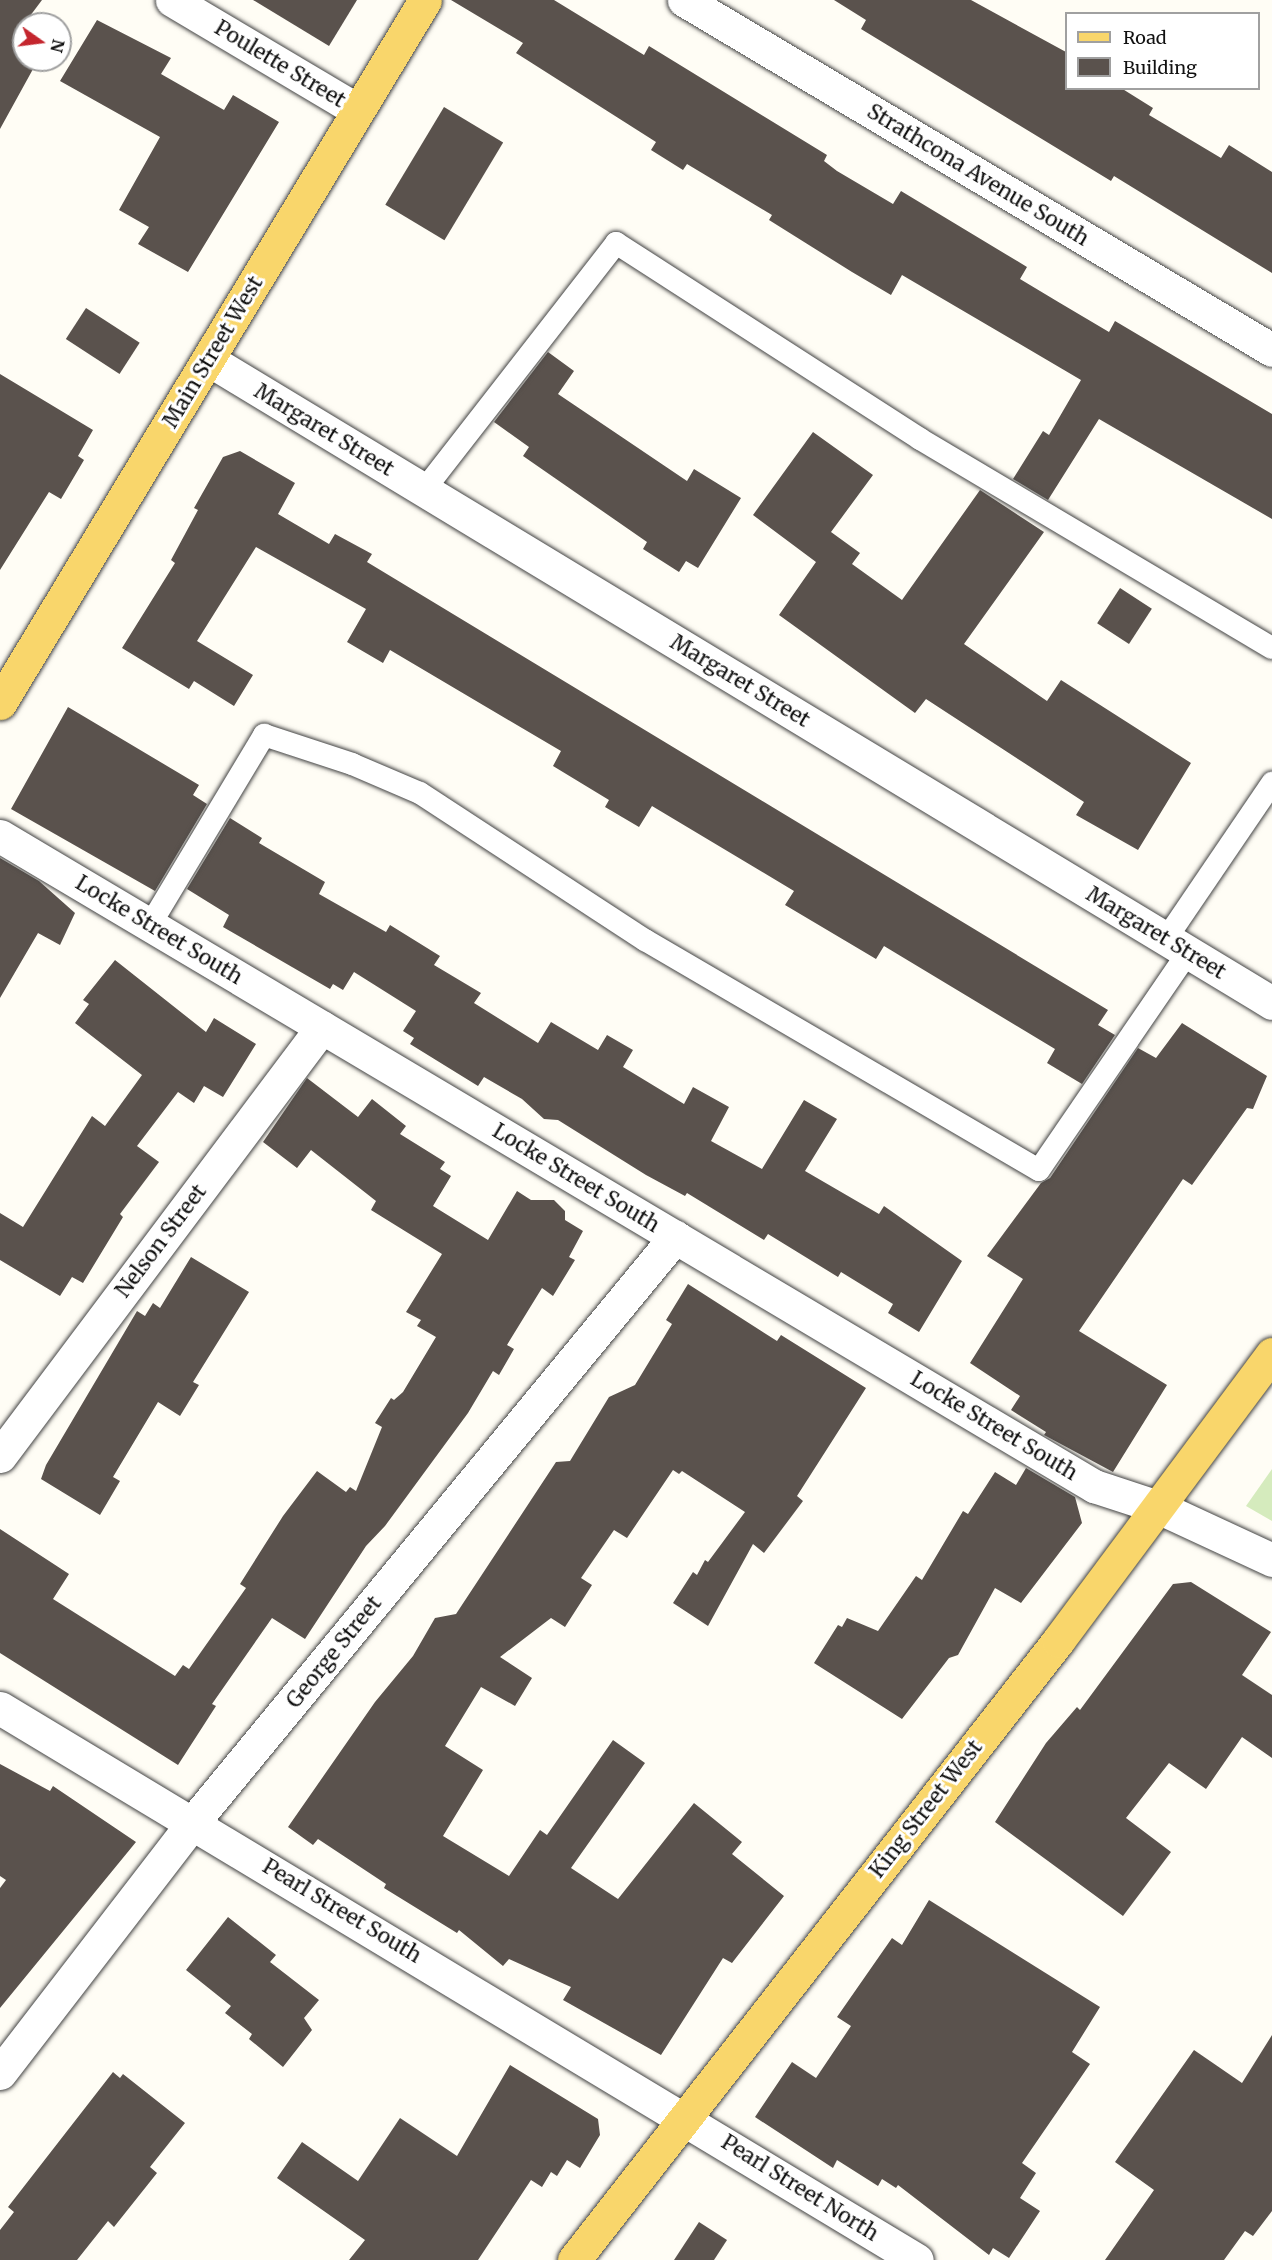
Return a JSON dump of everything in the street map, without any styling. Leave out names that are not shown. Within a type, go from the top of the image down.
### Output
[{"type":"main road","name":"Main Street West","points":[[0,703],[425,0]]},
{"type":"main road","name":"King Street West","points":[[574,2260],[1158,1507],[1272,1354]]},
{"type":"street","name":"Poulette Street","points":[[172,0],[357,110]]},
{"type":"street","name":"Strathcona Avenue South","points":[[684,0],[1272,350]]},
{"type":"street","name":"Margaret Street","points":[[208,360],[1272,1002]]},
{"type":"street","name":"Locke Street South","points":[[0,836],[1094,1486],[1158,1507],[1272,1560]]},
{"type":"street","name":"Nelson Street","points":[[0,1456],[322,1027]]},
{"type":"street","name":"George Street","points":[[0,2073],[194,1821],[675,1237]]},
{"type":"street","name":"Pearl Street South","points":[[0,1708],[194,1821],[684,2116]]},
{"type":"street","name":"Pearl Street North","points":[[684,2116],[917,2260]]},
{"type":"lane","points":[[424,490],[616,243],[920,439],[1272,648]]},
{"type":"lane","points":[[150,925],[264,735],[352,764],[420,793],[645,940],[1040,1170],[1177,945],[1272,783]]},
{"type":"green space","points":[[1272,1469],[1272,1521],[1246,1506]]},
{"type":"building","points":[[0,0],[42,0],[33,12],[12,12],[12,72],[31,72],[0,129]]},
{"type":"building","points":[[253,0],[357,0],[329,46]]},
{"type":"building","points":[[451,0],[554,0],[644,55],[649,46],[827,155],[824,161],[837,171],[893,204],[901,191],[1027,267],[1020,279],[1109,332],[1115,321],[1272,414],[1272,519],[1099,419],[1048,500],[1013,479],[1043,431],[1049,435],[1081,380],[902,275],[891,295],[852,272],[769,220],[772,215],[687,164],[683,170],[651,150],[656,142],[516,53],[523,43]]},
{"type":"building","points":[[834,0],[971,0],[1065,51],[1065,90],[1124,90],[1153,108],[1149,115],[1221,158],[1229,145],[1272,172],[1272,273],[1114,176],[1111,181],[861,29],[866,20]]},
{"type":"building","points":[[97,20],[171,58],[161,74],[224,110],[233,95],[279,122],[188,272],[138,244],[149,227],[119,210],[160,137],[60,81],[65,72],[72,72],[72,61]]},
{"type":"building","points":[[444,107],[503,143],[444,240],[385,205]]},
{"type":"building","points":[[86,308],[140,343],[120,374],[66,339]]},
{"type":"building","points":[[548,352],[574,371],[558,394],[687,481],[694,469],[741,498],[698,568],[686,561],[679,572],[643,549],[647,542],[523,456],[529,447],[494,422]]},
{"type":"building","points":[[0,374],[93,430],[78,456],[84,460],[61,499],[49,492],[0,570]]},
{"type":"building","points":[[813,432],[873,475],[831,532],[860,553],[852,564],[902,600],[980,490],[1044,532],[964,644],[1047,701],[1061,680],[1191,763],[1138,850],[1076,815],[1084,802],[926,699],[915,713],[779,615],[816,562],[753,515]]},
{"type":"building","points":[[240,451],[295,483],[278,514],[329,544],[335,534],[372,554],[367,562],[1108,1010],[1098,1025],[1115,1035],[1082,1084],[1047,1063],[1055,1049],[884,946],[876,959],[785,905],[794,891],[652,806],[639,827],[605,807],[609,800],[553,766],[561,751],[390,650],[383,663],[347,642],[366,609],[256,547],[197,641],[253,675],[234,706],[194,681],[189,689],[122,648],[175,563],[171,560],[198,510],[194,508],[223,457]]},
{"type":"building","points":[[1120,588],[1152,609],[1129,644],[1097,623]]},
{"type":"building","points":[[68,707],[199,785],[193,795],[207,804],[155,891],[11,809]]},
{"type":"building","points":[[230,818],[262,838],[259,843],[325,882],[319,894],[386,932],[390,925],[440,956],[434,965],[481,993],[474,1003],[538,1043],[551,1022],[598,1050],[607,1035],[633,1050],[623,1067],[684,1104],[693,1087],[729,1107],[711,1141],[762,1169],[804,1100],[837,1119],[805,1171],[879,1214],[884,1206],[962,1261],[919,1332],[888,1313],[893,1304],[841,1272],[838,1277],[768,1234],[764,1240],[687,1193],[685,1196],[646,1175],[558,1120],[544,1119],[522,1099],[484,1077],[478,1086],[410,1044],[414,1038],[403,1031],[416,1011],[354,972],[343,990],[333,984],[330,989],[223,927],[229,915],[187,889]]},
{"type":"building","points":[[0,858],[39,881],[75,913],[60,945],[38,933],[0,998]]},
{"type":"building","points":[[115,960],[206,1032],[214,1018],[256,1044],[223,1097],[204,1086],[194,1103],[178,1092],[137,1146],[159,1162],[120,1214],[123,1217],[83,1283],[72,1277],[60,1296],[0,1260],[0,1213],[23,1227],[92,1116],[105,1126],[142,1075],[75,1023],[89,1004],[83,1000]]},
{"type":"building","points":[[1182,1023],[1267,1076],[1253,1109],[1247,1108],[1192,1185],[1183,1179],[1079,1331],[1167,1385],[1113,1472],[1044,1435],[1046,1432],[1011,1410],[1020,1396],[970,1363],[1023,1279],[987,1256],[1041,1183],[1050,1178],[1138,1048],[1156,1058]]},
{"type":"building","points":[[307,1078],[358,1117],[372,1099],[406,1126],[400,1134],[445,1162],[440,1169],[451,1176],[433,1206],[488,1240],[517,1191],[531,1200],[554,1200],[565,1211],[565,1220],[583,1231],[569,1257],[575,1260],[553,1296],[542,1288],[507,1345],[514,1349],[499,1375],[493,1371],[468,1413],[385,1526],[366,1546],[305,1639],[272,1618],[212,1704],[216,1706],[178,1765],[0,1653],[0,1529],[69,1574],[53,1599],[175,1676],[183,1665],[189,1669],[246,1588],[240,1584],[283,1516],[317,1471],[346,1492],[350,1487],[356,1491],[382,1427],[375,1423],[391,1398],[394,1400],[403,1392],[436,1337],[417,1326],[421,1320],[406,1312],[442,1254],[371,1210],[376,1201],[311,1150],[297,1168],[263,1142]]},
{"type":"building","points":[[191,1257],[249,1292],[193,1382],[199,1385],[180,1416],[158,1402],[113,1477],[120,1481],[100,1515],[41,1479],[46,1465],[137,1311],[145,1316],[153,1303],[160,1308]]},
{"type":"building","points":[[688,1284],[777,1341],[781,1335],[866,1388],[797,1496],[803,1501],[764,1553],[753,1544],[708,1626],[673,1603],[693,1572],[697,1575],[705,1560],[708,1562],[745,1512],[682,1471],[679,1474],[673,1470],[627,1538],[614,1530],[581,1578],[592,1585],[565,1627],[551,1618],[500,1657],[532,1678],[515,1706],[481,1687],[445,1746],[483,1770],[443,1836],[509,1876],[540,1830],[547,1835],[613,1740],[645,1763],[571,1868],[618,1899],[694,1803],[742,1842],[732,1854],[784,1896],[732,1963],[723,1958],[661,2055],[563,2000],[571,1987],[509,1959],[503,1966],[459,1930],[457,1933],[384,1888],[386,1884],[318,1839],[313,1845],[288,1827],[375,1702],[413,1656],[435,1618],[456,1614],[556,1462],[570,1461],[609,1397],[635,1385],[672,1324],[666,1320]]},
{"type":"building","points":[[1026,1468],[1075,1497],[1082,1523],[1021,1603],[995,1588],[958,1655],[949,1658],[902,1719],[814,1663],[838,1625],[842,1627],[847,1618],[878,1631],[916,1576],[922,1580],[963,1511],[968,1514],[995,1472],[1016,1485]]},
{"type":"building","points":[[1191,1582],[1271,1632],[1242,1675],[1272,1695],[1272,1758],[1242,1737],[1206,1789],[1169,1763],[1126,1818],[1171,1852],[1123,1916],[995,1822],[1046,1743],[1077,1707],[1080,1710],[1173,1584]]},
{"type":"building","points":[[0,1764],[50,1791],[53,1786],[136,1842],[0,2008],[0,1888],[6,1880],[0,1876]]},
{"type":"building","points":[[929,1900],[1100,2007],[1072,2052],[1090,2064],[1022,2163],[1036,2173],[1020,2198],[1040,2211],[1009,2258],[993,2248],[989,2255],[898,2185],[896,2188],[882,2179],[878,2186],[837,2160],[833,2168],[755,2117],[792,2062],[816,2078],[851,2026],[837,2017],[892,1938],[902,1945]]},
{"type":"building","points":[[228,1917],[276,1955],[270,1962],[319,2000],[304,2018],[312,2030],[283,2067],[249,2039],[252,2034],[225,2013],[231,2006],[186,1970]]},
{"type":"building","points":[[1272,2035],[1272,2211],[1253,2236],[1245,2231],[1224,2260],[1105,2260],[1154,2190],[1115,2162],[1194,2050],[1242,2083]]},
{"type":"building","points":[[510,2065],[598,2119],[600,2135],[580,2168],[567,2160],[557,2176],[551,2172],[542,2187],[531,2180],[478,2260],[349,2260],[365,2240],[277,2178],[302,2142],[358,2181],[400,2118],[457,2156]]},
{"type":"building","points":[[113,2072],[120,2078],[123,2074],[185,2123],[150,2167],[157,2173],[114,2227],[108,2221],[77,2260],[0,2260],[0,2230],[14,2212],[8,2207]]},
{"type":"building","points":[[699,2222],[727,2240],[714,2260],[674,2260]]}]
